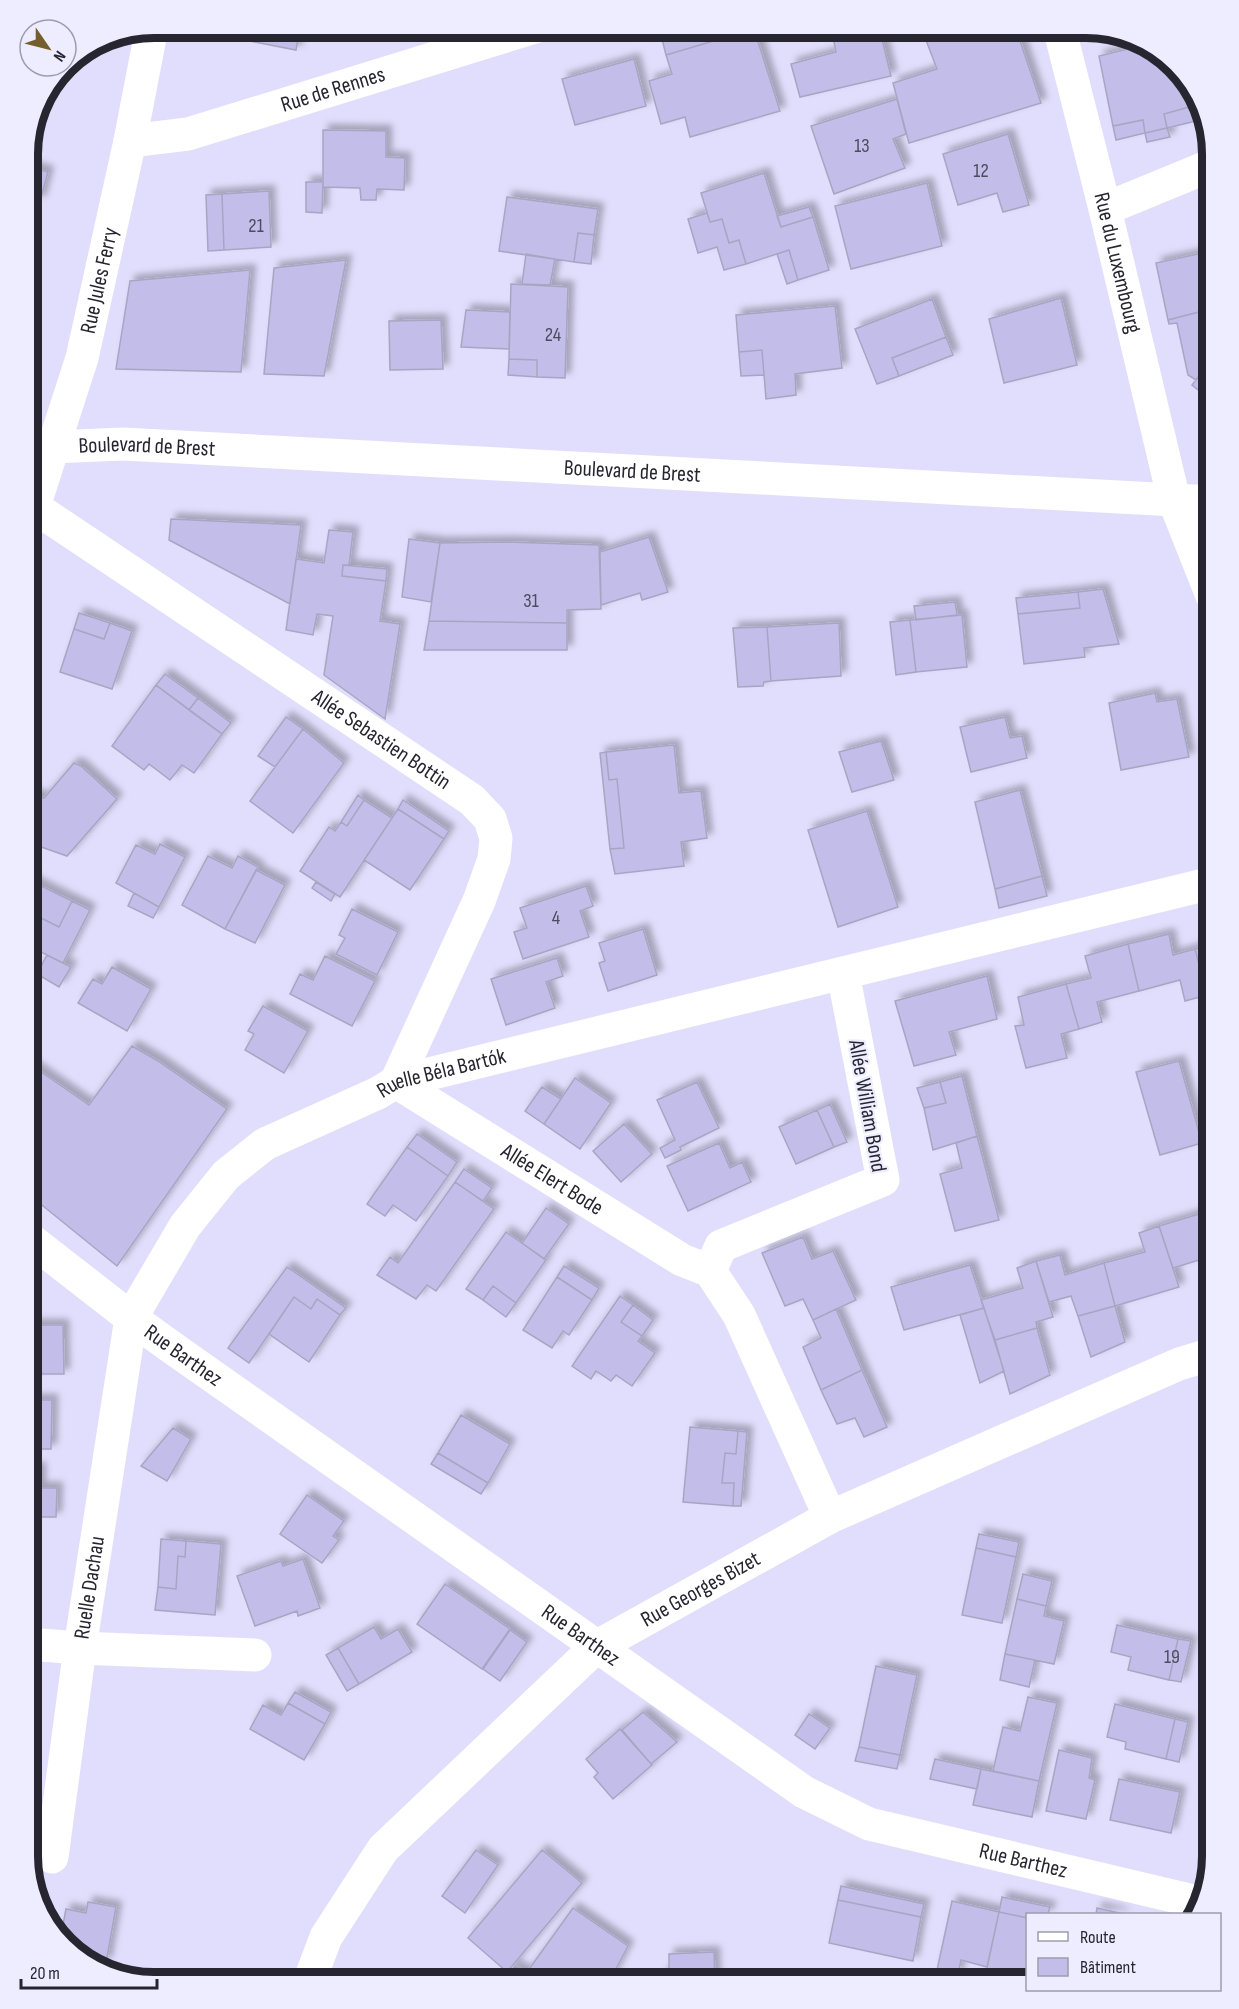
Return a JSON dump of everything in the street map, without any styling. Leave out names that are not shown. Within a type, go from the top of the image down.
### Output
[{"type":"street","name":"Rue Jules Ferry","points":[[40,447],[82,358],[130,141],[150,38]]},
{"type":"street","name":"Rue de Rennes","points":[[130,141],[188,134],[498,38]]},
{"type":"street","name":"Rue du Luxembourg","points":[[1062,38],[1174,500],[1202,571]]},
{"type":"street","points":[[1105,209],[1202,169]]},
{"type":"street","name":"Boulevard de Brest","points":[[40,447],[123,444],[1202,501]]},
{"type":"street","name":"Allée Sebastien Bottin","points":[[38,523],[472,800],[490,819],[496,838],[494,859],[479,901],[396,1083]]},
{"type":"street","points":[[843,973],[1202,885]]},
{"type":"street","name":"Ruelle Béla Bartók","points":[[131,1318],[185,1226],[226,1175],[265,1144],[396,1083],[843,973]]},
{"type":"street","name":"Allée William Bond","points":[[710,1271],[721,1246],[883,1180],[843,973]]},
{"type":"street","name":"Allée Elert Bode","points":[[396,1083],[682,1260],[710,1271]]},
{"type":"street","name":"Rue Barthez","points":[[38,1246],[131,1318],[804,1792],[869,1824],[1193,1901]]},
{"type":"street","points":[[710,1271],[739,1315],[830,1517]]},
{"type":"street","name":"Ruelle Dachau","points":[[52,1857],[80,1648],[131,1318]]},
{"type":"street","name":"Rue Georges Bizet","points":[[313,1971],[326,1937],[383,1849],[596,1647],[830,1517],[1179,1364],[1202,1357]]},
{"type":"street","points":[[38,1645],[255,1655]]},
{"type":"building","points":[[244,38],[298,38],[296,50],[244,40]]},
{"type":"building","points":[[665,38],[724,38],[666,55],[662,39]]},
{"type":"building","points":[[724,38],[757,38],[780,111],[690,137],[685,117],[661,124],[649,81],[672,74],[666,55]]},
{"type":"building","points":[[833,38],[882,38],[891,76],[800,97],[791,64],[836,52]]},
{"type":"building","points":[[925,38],[1007,38],[1008,41],[1019,38],[1041,103],[909,143],[893,83],[937,69]]},
{"type":"building","points":[[1132,48],[1150,57],[1173,77],[1191,107],[1164,114],[1167,128],[1145,133],[1143,120],[1113,126],[1099,56]]},
{"type":"building","points":[[634,59],[646,106],[575,125],[562,79]]},
{"type":"building","points":[[897,99],[906,134],[893,139],[905,168],[834,194],[811,126]]},
{"type":"building","points":[[1191,107],[1196,121],[1167,128],[1164,114]]},
{"type":"building","points":[[1143,120],[1145,133],[1116,140],[1113,126]]},
{"type":"building","points":[[1167,128],[1170,137],[1147,142],[1145,133]]},
{"type":"building","points":[[323,130],[386,131],[386,157],[405,158],[404,190],[377,189],[376,200],[361,200],[360,188],[323,187]]},
{"type":"building","points":[[1008,134],[1029,205],[1003,212],[997,193],[958,205],[943,154]]},
{"type":"building","points":[[38,169],[48,172],[40,201],[38,201]]},
{"type":"building","points":[[764,173],[781,227],[813,217],[829,270],[798,280],[789,250],[746,264],[739,240],[729,243],[722,219],[710,222],[701,193]]},
{"type":"building","points":[[306,182],[323,182],[322,213],[306,212]]},
{"type":"building","points":[[927,183],[942,246],[851,269],[835,206]]},
{"type":"building","points":[[269,191],[271,247],[224,250],[222,194]]},
{"type":"building","points":[[222,194],[224,250],[208,251],[206,195]]},
{"type":"building","points":[[507,197],[598,209],[594,235],[578,233],[574,262],[499,251]]},
{"type":"building","points":[[809,207],[813,217],[781,227],[777,216]]},
{"type":"building","points":[[707,213],[710,222],[722,219],[729,243],[739,240],[746,264],[724,270],[717,247],[698,253],[688,219]]},
{"type":"building","points":[[578,233],[594,235],[591,264],[574,262]]},
{"type":"building","points":[[789,250],[798,280],[787,284],[777,254]]},
{"type":"building","points":[[1202,253],[1202,325],[1199,312],[1168,320],[1156,263]]},
{"type":"building","points":[[526,254],[555,259],[550,285],[522,284]]},
{"type":"building","points":[[346,260],[324,376],[264,374],[274,268]]},
{"type":"building","points":[[250,270],[241,372],[116,369],[130,281]]},
{"type":"building","points":[[511,284],[568,287],[565,378],[537,377],[537,360],[509,359]]},
{"type":"building","points":[[1061,298],[1077,365],[1004,383],[989,319]]},
{"type":"building","points":[[932,299],[946,337],[892,358],[899,376],[877,384],[855,329]]},
{"type":"building","points":[[835,306],[842,368],[795,374],[796,395],[766,399],[762,350],[739,352],[736,315]]},
{"type":"building","points":[[466,310],[510,312],[509,349],[461,347]]},
{"type":"building","points":[[1199,312],[1202,325],[1202,374],[1196,380],[1188,375],[1177,323],[1169,324],[1168,320]]},
{"type":"building","points":[[441,320],[443,369],[390,370],[389,321]]},
{"type":"building","points":[[946,337],[953,355],[899,376],[892,358]]},
{"type":"building","points":[[762,350],[764,375],[741,376],[739,352]]},
{"type":"building","points":[[509,359],[537,360],[537,377],[508,375]]},
{"type":"building","points":[[1201,373],[1202,393],[1192,385]]},
{"type":"building","points":[[171,519],[301,525],[290,604],[169,540]]},
{"type":"building","points":[[329,530],[353,532],[349,565],[343,565],[342,576],[386,581],[380,621],[400,624],[385,719],[324,675],[333,616],[317,614],[313,635],[286,630],[296,559],[324,563]]},
{"type":"building","points":[[649,537],[668,592],[642,600],[640,593],[601,605],[600,552]]},
{"type":"building","points":[[409,539],[440,543],[431,602],[402,597]]},
{"type":"building","points":[[507,542],[599,545],[601,609],[567,610],[567,623],[429,621],[440,543]]},
{"type":"building","points":[[343,565],[387,569],[386,581],[342,576]]},
{"type":"building","points":[[1103,589],[1119,644],[1084,648],[1085,657],[1024,664],[1018,614],[1080,608],[1078,592]]},
{"type":"building","points":[[1078,592],[1080,608],[1018,614],[1016,598]]},
{"type":"building","points":[[955,602],[957,615],[916,620],[914,606]]},
{"type":"building","points":[[79,613],[110,623],[104,639],[74,629]]},
{"type":"building","points":[[962,615],[967,667],[916,672],[910,620]]},
{"type":"building","points":[[910,620],[916,672],[896,675],[890,622]]},
{"type":"building","points":[[429,621],[567,623],[567,650],[424,650]]},
{"type":"building","points":[[110,623],[132,631],[112,689],[60,672],[74,629],[104,639]]},
{"type":"building","points":[[839,623],[841,676],[771,681],[767,627]]},
{"type":"building","points":[[767,627],[771,681],[764,682],[763,686],[738,687],[733,628]]},
{"type":"building","points":[[165,674],[198,698],[189,710],[156,685]]},
{"type":"building","points":[[156,685],[222,734],[194,773],[182,765],[170,780],[149,764],[144,770],[112,746]]},
{"type":"building","points":[[1155,693],[1157,702],[1177,699],[1189,757],[1121,770],[1109,703]]},
{"type":"building","points":[[198,698],[231,723],[222,734],[189,710]]},
{"type":"building","points":[[286,717],[303,729],[275,767],[258,756]]},
{"type":"building","points":[[1005,717],[1010,738],[1022,736],[1027,758],[971,772],[960,727]]},
{"type":"building","points":[[303,729],[344,763],[293,833],[250,801]]},
{"type":"building","points":[[881,741],[894,780],[852,792],[839,752]]},
{"type":"building","points":[[674,745],[679,793],[701,791],[707,838],[681,842],[684,866],[615,874],[610,849],[624,848],[617,779],[609,780],[606,752]]},
{"type":"building","points":[[606,752],[609,780],[617,779],[624,848],[610,849],[600,753]]},
{"type":"building","points":[[74,763],[81,766],[117,799],[67,856],[38,846],[38,796],[44,798]]},
{"type":"building","points":[[1020,790],[1042,876],[995,889],[975,802]]},
{"type":"building","points":[[358,795],[364,800],[347,826],[341,822]]},
{"type":"building","points":[[364,800],[392,818],[340,897],[300,871],[329,827],[335,831],[341,822],[347,826]]},
{"type":"building","points":[[403,800],[449,831],[444,839],[398,809]]},
{"type":"building","points":[[398,809],[444,839],[410,890],[364,860]]},
{"type":"building","points":[[867,811],[898,907],[838,927],[808,830]]},
{"type":"building","points":[[160,844],[185,857],[159,907],[116,883],[136,845],[155,854]]},
{"type":"building","points":[[208,856],[232,868],[238,856],[258,867],[225,929],[182,905]]},
{"type":"building","points":[[256,870],[285,885],[255,943],[225,929]]},
{"type":"building","points":[[1042,876],[1047,896],[999,908],[995,889]]},
{"type":"building","points":[[316,882],[335,894],[331,901],[312,888]]},
{"type":"building","points":[[38,884],[72,901],[59,927],[38,916]]},
{"type":"building","points":[[586,886],[593,906],[580,911],[589,937],[523,959],[514,932],[527,928],[520,908]]},
{"type":"building","points":[[134,893],[159,907],[153,918],[128,906]]},
{"type":"building","points":[[72,901],[90,910],[63,963],[38,950],[38,916],[59,927]]},
{"type":"building","points":[[352,909],[398,932],[377,975],[336,954],[345,938],[339,935]]},
{"type":"building","points":[[643,929],[657,975],[608,991],[599,963],[605,961],[599,943]]},
{"type":"building","points":[[1169,934],[1173,955],[1195,949],[1202,976],[1202,996],[1185,1001],[1180,980],[1139,991],[1128,944]]},
{"type":"building","points":[[1128,944],[1139,991],[1097,1002],[1102,1022],[1079,1029],[1066,984],[1091,978],[1085,956]]},
{"type":"building","points":[[1202,947],[1202,976],[1195,949]]},
{"type":"building","points":[[47,955],[71,967],[59,987],[38,975]]},
{"type":"building","points":[[325,956],[375,981],[352,1026],[290,994],[300,974],[313,980]]},
{"type":"building","points":[[557,958],[563,976],[546,982],[555,1008],[506,1025],[491,979]]},
{"type":"building","points":[[112,967],[151,989],[127,1031],[78,1003],[93,979],[102,984]]},
{"type":"building","points":[[987,976],[997,1019],[949,1032],[956,1055],[914,1066],[895,1001]]},
{"type":"building","points":[[1066,984],[1079,1029],[1061,1034],[1067,1058],[1026,1068],[1015,1026],[1024,1025],[1018,997]]},
{"type":"building","points":[[263,1006],[308,1031],[284,1073],[245,1050],[254,1034],[248,1031]]},
{"type":"building","points":[[132,1046],[158,1061],[227,1109],[117,1266],[38,1202],[38,1070],[89,1105]]},
{"type":"building","points":[[1179,1061],[1202,1143],[1160,1155],[1136,1072]]},
{"type":"building","points":[[962,1076],[977,1136],[933,1150],[924,1108],[946,1103],[940,1082]]},
{"type":"building","points":[[575,1078],[611,1103],[580,1149],[544,1124]]},
{"type":"building","points":[[697,1082],[719,1128],[680,1147],[681,1150],[665,1158],[660,1148],[675,1140],[657,1100]]},
{"type":"building","points":[[940,1082],[946,1103],[924,1108],[917,1088]]},
{"type":"building","points":[[542,1087],[561,1099],[544,1124],[525,1111]]},
{"type":"building","points":[[830,1104],[847,1142],[834,1147],[817,1110]]},
{"type":"building","points":[[817,1110],[834,1147],[796,1164],[779,1127]]},
{"type":"building","points":[[624,1124],[652,1154],[621,1182],[593,1151]]},
{"type":"building","points":[[417,1134],[457,1162],[448,1176],[407,1147]]},
{"type":"building","points":[[977,1136],[999,1220],[955,1231],[940,1174],[962,1168],[956,1143]]},
{"type":"building","points":[[719,1143],[730,1168],[742,1162],[751,1182],[688,1211],[667,1166]]},
{"type":"building","points":[[407,1147],[448,1176],[416,1221],[393,1205],[385,1216],[367,1204]]},
{"type":"building","points":[[464,1169],[492,1188],[483,1201],[455,1182]]},
{"type":"building","points":[[455,1182],[494,1209],[436,1291],[427,1285],[416,1299],[377,1275],[390,1257],[398,1263]]},
{"type":"building","points":[[546,1208],[569,1224],[544,1259],[522,1243]]},
{"type":"building","points":[[1199,1214],[1202,1224],[1202,1259],[1173,1268],[1159,1226]]},
{"type":"building","points":[[1159,1226],[1179,1287],[1115,1306],[1104,1263],[1145,1252],[1139,1233]]},
{"type":"building","points":[[506,1232],[546,1260],[516,1303],[493,1286],[483,1300],[466,1289]]},
{"type":"building","points":[[803,1237],[812,1259],[833,1251],[856,1300],[813,1320],[803,1299],[785,1306],[762,1253]]},
{"type":"building","points":[[1060,1255],[1065,1275],[1104,1263],[1115,1306],[1078,1316],[1071,1296],[1049,1302],[1036,1261]]},
{"type":"building","points":[[1036,1261],[1053,1317],[1036,1322],[1037,1328],[995,1340],[981,1300],[1023,1288],[1017,1268]]},
{"type":"building","points":[[970,1265],[984,1308],[904,1330],[891,1287]]},
{"type":"building","points":[[564,1266],[599,1288],[592,1300],[557,1277]]},
{"type":"building","points":[[287,1267],[346,1308],[340,1315],[317,1299],[311,1309],[294,1297],[249,1363],[228,1348]]},
{"type":"building","points":[[557,1277],[592,1300],[569,1335],[563,1331],[552,1348],[523,1330]]},
{"type":"building","points":[[493,1286],[516,1303],[506,1317],[483,1300]]},
{"type":"building","points":[[620,1296],[633,1305],[621,1322],[642,1336],[638,1341],[655,1353],[632,1386],[616,1375],[611,1381],[596,1371],[591,1379],[572,1366]]},
{"type":"building","points":[[294,1297],[311,1309],[317,1299],[340,1315],[309,1362],[269,1334]]},
{"type":"building","points":[[633,1305],[653,1320],[642,1336],[621,1322]]},
{"type":"building","points":[[1115,1306],[1125,1342],[1091,1357],[1078,1316]]},
{"type":"building","points":[[984,1308],[1004,1371],[980,1383],[960,1315]]},
{"type":"building","points":[[836,1309],[862,1370],[821,1390],[803,1347],[821,1338],[813,1320]]},
{"type":"building","points":[[38,1325],[63,1325],[64,1374],[38,1374]]},
{"type":"building","points":[[1037,1328],[1050,1375],[1010,1394],[995,1340]]},
{"type":"building","points":[[862,1370],[887,1427],[864,1437],[855,1418],[837,1424],[821,1390]]},
{"type":"building","points":[[38,1400],[52,1400],[51,1449],[38,1449]]},
{"type":"building","points":[[461,1415],[510,1444],[488,1483],[438,1453]]},
{"type":"building","points":[[690,1427],[738,1431],[736,1454],[725,1453],[722,1483],[734,1483],[733,1506],[683,1502]]},
{"type":"building","points":[[173,1428],[191,1439],[167,1481],[141,1466]]},
{"type":"building","points":[[738,1431],[747,1432],[741,1506],[733,1506],[734,1483],[722,1483],[725,1453],[736,1454]]},
{"type":"building","points":[[438,1453],[488,1483],[481,1494],[431,1464]]},
{"type":"building","points":[[38,1468],[40,1468],[40,1517],[38,1517]]},
{"type":"building","points":[[40,1488],[57,1488],[56,1517],[40,1517]]},
{"type":"building","points":[[307,1495],[344,1521],[333,1536],[339,1540],[322,1563],[280,1534]]},
{"type":"building","points":[[979,1534],[1019,1542],[1016,1557],[976,1548]]},
{"type":"building","points":[[161,1539],[186,1541],[185,1557],[178,1556],[176,1589],[158,1587]]},
{"type":"building","points":[[186,1541],[221,1544],[215,1615],[155,1610],[158,1587],[176,1589],[178,1556],[185,1557]]},
{"type":"building","points":[[976,1548],[1016,1557],[1002,1623],[962,1615]]},
{"type":"building","points":[[303,1559],[320,1608],[298,1616],[297,1611],[255,1626],[237,1576],[281,1561],[283,1566]]},
{"type":"building","points":[[1023,1574],[1052,1581],[1046,1606],[1017,1599]]},
{"type":"building","points":[[445,1584],[510,1629],[482,1669],[417,1624]]},
{"type":"building","points":[[1017,1599],[1046,1606],[1044,1616],[1064,1621],[1054,1664],[1005,1654]]},
{"type":"building","points":[[1117,1625],[1178,1639],[1169,1680],[1128,1670],[1131,1657],[1111,1652]]},
{"type":"building","points":[[374,1627],[381,1639],[398,1629],[412,1652],[359,1684],[338,1648]]},
{"type":"building","points":[[510,1630],[527,1642],[500,1681],[483,1669]]},
{"type":"building","points":[[1178,1639],[1191,1641],[1181,1682],[1169,1680]]},
{"type":"building","points":[[338,1648],[359,1684],[347,1691],[326,1655]]},
{"type":"building","points":[[1005,1654],[1035,1660],[1029,1687],[1000,1680]]},
{"type":"building","points":[[876,1666],[917,1675],[900,1755],[859,1747]]},
{"type":"building","points":[[295,1692],[331,1712],[325,1724],[288,1703]]},
{"type":"building","points":[[1028,1697],[1057,1703],[1039,1781],[993,1771],[1003,1727],[1020,1731]]},
{"type":"building","points":[[288,1703],[325,1724],[304,1760],[250,1729],[263,1705],[281,1715]]},
{"type":"building","points":[[1115,1704],[1175,1719],[1166,1759],[1125,1749],[1126,1742],[1107,1737]]},
{"type":"building","points":[[643,1712],[677,1742],[651,1764],[622,1730]]},
{"type":"building","points":[[809,1714],[830,1728],[815,1749],[795,1735]]},
{"type":"building","points":[[1175,1719],[1188,1722],[1179,1762],[1166,1759]]},
{"type":"building","points":[[620,1729],[652,1765],[613,1799],[594,1777],[598,1773],[586,1759]]},
{"type":"building","points":[[859,1747],[900,1755],[897,1769],[855,1761]]},
{"type":"building","points":[[1059,1750],[1092,1758],[1089,1778],[1095,1780],[1086,1819],[1046,1811]]},
{"type":"building","points":[[935,1759],[981,1769],[977,1789],[930,1779]]},
{"type":"building","points":[[981,1769],[1039,1781],[1032,1817],[973,1805]]},
{"type":"building","points":[[1119,1779],[1180,1792],[1171,1833],[1110,1820]]},
{"type":"building","points":[[476,1850],[498,1865],[465,1913],[442,1896]]},
{"type":"building","points":[[542,1850],[582,1883],[508,1971],[468,1938]]},
{"type":"building","points":[[841,1886],[924,1904],[921,1917],[838,1900]]},
{"type":"building","points":[[1002,1897],[1050,1907],[1048,1913],[1026,1913],[1026,1918],[999,1912]]},
{"type":"building","points":[[838,1900],[921,1917],[913,1961],[829,1943]]},
{"type":"building","points":[[952,1901],[999,1912],[987,1967],[961,1960],[958,1972],[937,1970]]},
{"type":"building","points":[[88,1902],[116,1907],[106,1961],[77,1943],[62,1927],[66,1909],[86,1913]]},
{"type":"building","points":[[573,1908],[628,1946],[615,1971],[527,1971]]},
{"type":"building","points":[[1097,1908],[1120,1913],[1096,1913]]},
{"type":"building","points":[[999,1912],[1026,1918],[1026,1972],[986,1972]]},
{"type":"building","points":[[714,1952],[715,1972],[669,1972],[669,1954]]},
{"type":"building","points":[[515,1966],[526,1971],[511,1971]]}]
